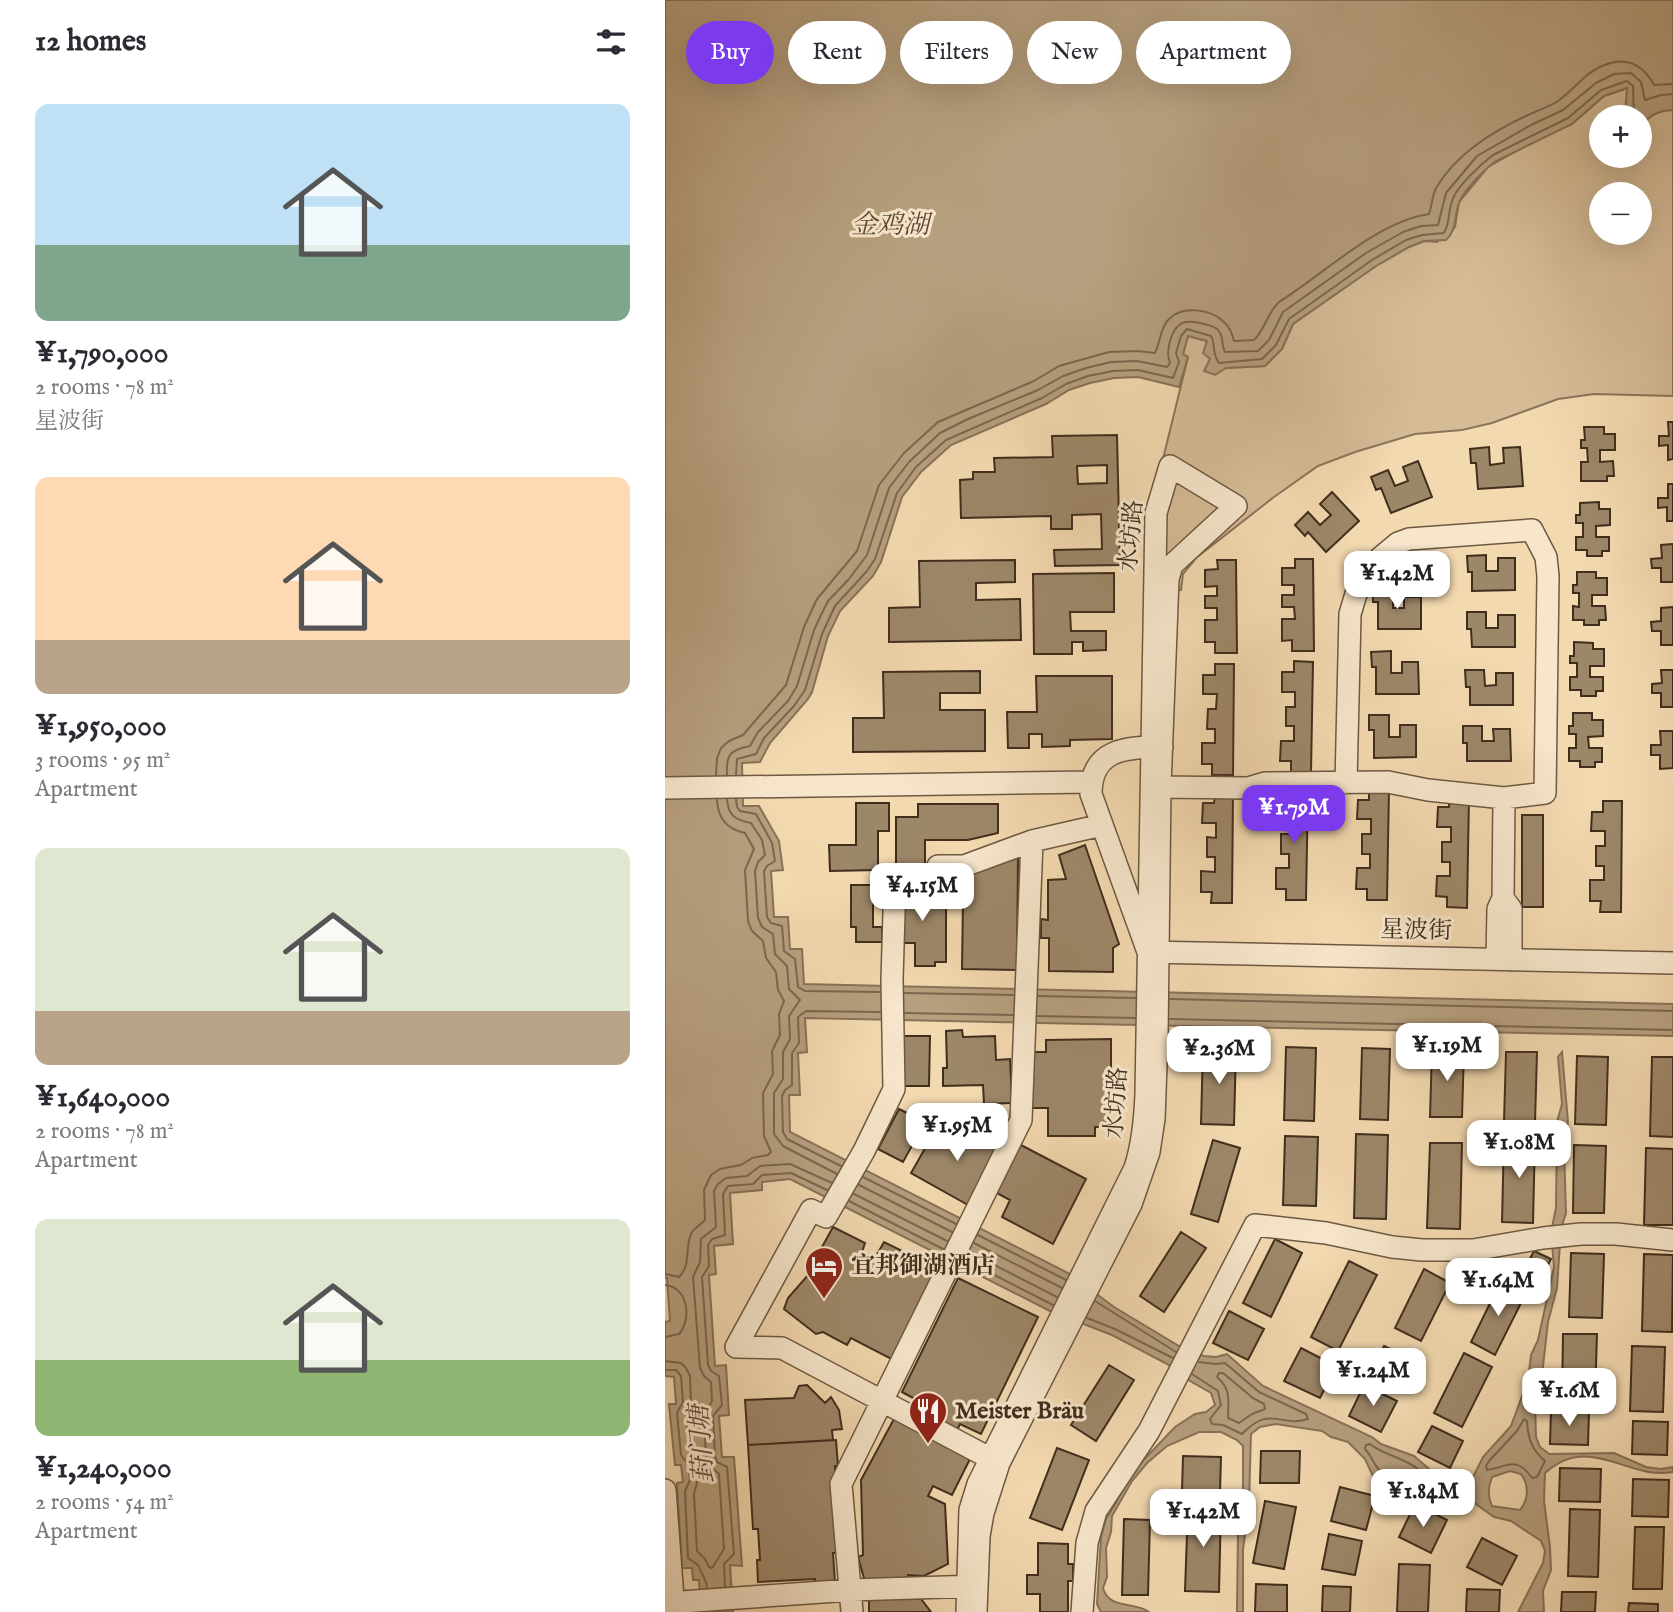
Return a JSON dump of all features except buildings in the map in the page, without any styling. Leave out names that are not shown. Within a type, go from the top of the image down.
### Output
[{"type":"street","name":"水坊路","points":[[967,1612],[994,1461],[1088,1274],[1131,1204],[1149,1152],[1154,1119],[1152,1036],[1156,513],[1170,466],[1236,506],[1170,569],[1156,747],[1160,787],[1153,952]]},
{"type":"street","points":[[1160,787],[1248,788],[1265,783],[1346,783],[1388,782],[1428,790],[1504,798],[1545,793],[1548,576],[1546,557],[1532,530],[1409,539],[1389,550],[1371,569],[1356,594],[1350,614],[1346,783]]},
{"type":"street","points":[[1153,952],[1102,825],[1091,794],[1091,782],[1094,771],[1112,754],[1124,749],[1156,747]]},
{"type":"street","points":[[665,788],[1091,782]]},
{"type":"street","points":[[1504,798],[1503,898],[1511,909],[1504,960]]},
{"type":"street","points":[[994,1461],[782,1348],[736,1347],[811,1210],[826,1217],[864,1152],[894,1089],[895,879],[938,879],[938,866],[964,866],[1032,841],[1102,825]]},
{"type":"street","points":[[852,1612],[841,1483],[1021,1120],[1032,841]]},
{"type":"street","name":"星波街","points":[[1153,952],[1673,963]]},
{"type":"street","points":[[1082,1612],[1085,1558],[1093,1520],[1100,1503],[1149,1431],[1255,1225],[1326,1233],[1392,1247],[1422,1250],[1473,1250],[1571,1235],[1616,1234],[1673,1240]]},
{"type":"street","points":[[665,1490],[675,1606],[851,1590],[972,1586]]},
{"type":"street","name":"水坊路","points":[[972,1586],[976,1612]]},
{"type":"shaded area","points":[[1628,88],[1626,105],[1594,105],[1604,96]]},
{"type":"shaded area","points":[[1589,109],[1589,168],[1652,168],[1652,116],[1673,110],[1673,396],[1594,394],[1558,399],[1492,423],[1462,430],[1415,434],[1355,452],[1318,466],[1196,558],[1183,574],[1181,590],[1148,591],[1151,508],[1188,357],[1183,354],[1188,336],[1207,341],[1226,368],[1265,366],[1282,349],[1293,324],[1376,266],[1424,241],[1437,242],[1455,227],[1459,202],[1488,167],[1538,139],[1572,124]]},
{"type":"water","name":"金鸡湖","points":[[665,0],[1673,0],[1673,110],[1652,116],[1652,105],[1626,105],[1627,88],[1589,105],[1589,109],[1572,124],[1496,161],[1475,180],[1461,198],[1454,228],[1446,240],[1424,241],[1376,266],[1293,324],[1282,349],[1265,366],[1226,368],[1215,375],[1204,371],[1210,359],[1203,353],[1207,341],[1188,336],[1183,354],[1188,357],[1179,387],[1138,377],[1090,383],[1069,390],[1046,404],[951,445],[921,472],[902,497],[881,562],[873,576],[840,611],[828,636],[808,699],[770,743],[760,762],[742,763],[743,806],[759,806],[779,841],[783,870],[771,871],[774,917],[788,917],[790,949],[802,949],[804,984],[1673,1004],[1673,1036],[805,1018],[807,1052],[798,1053],[800,1095],[789,1095],[790,1132],[1070,1274],[1114,1307],[1179,1346],[1204,1356],[1227,1354],[1263,1386],[1372,1437],[1381,1444],[1414,1456],[1436,1475],[1456,1486],[1472,1479],[1483,1457],[1511,1426],[1528,1380],[1531,1355],[1538,1340],[1554,1267],[1551,1232],[1556,1208],[1557,1122],[1562,1104],[1558,1057],[1562,1052],[1568,1122],[1564,1150],[1566,1213],[1561,1229],[1557,1288],[1548,1322],[1542,1375],[1535,1402],[1536,1437],[1540,1447],[1549,1454],[1614,1453],[1646,1467],[1673,1467],[1673,1472],[1656,1473],[1609,1460],[1578,1457],[1562,1462],[1545,1473],[1544,1501],[1551,1570],[1543,1591],[1544,1612],[1518,1612],[1543,1563],[1545,1551],[1541,1541],[1511,1521],[1494,1517],[1473,1502],[1424,1481],[1410,1487],[1395,1480],[1383,1482],[1373,1476],[1365,1459],[1348,1442],[1322,1431],[1276,1424],[1260,1427],[1251,1434],[1249,1503],[1243,1550],[1243,1612],[1237,1612],[1243,1446],[1221,1432],[1199,1432],[1167,1446],[1147,1463],[1132,1481],[1112,1516],[1106,1548],[1107,1577],[1103,1588],[1106,1595],[1116,1602],[1149,1612],[1101,1612],[1097,1604],[1101,1537],[1106,1519],[1134,1470],[1175,1427],[1215,1405],[1211,1393],[1171,1366],[1112,1335],[1050,1311],[790,1179],[762,1182],[762,1190],[730,1193],[733,1244],[714,1246],[716,1274],[709,1275],[715,1366],[726,1365],[729,1415],[719,1416],[722,1457],[734,1457],[742,1566],[730,1565],[733,1612],[701,1612],[699,1580],[693,1580],[692,1568],[682,1568],[677,1483],[683,1482],[681,1465],[675,1465],[669,1404],[676,1404],[674,1377],[665,1376],[665,1322],[670,1321],[667,1278]],"holes":[[[1510,1471],[1521,1474],[1527,1492],[1520,1510],[1492,1506],[1489,1499],[1492,1477]]]},
{"type":"place","name":"宜邦御湖酒店","points":[[824,1300]]},
{"type":"place","name":"Meister Bräu","points":[[928,1445]]},
{"type":"water label","name":"葑门塘","points":[[702,1444]]}]
